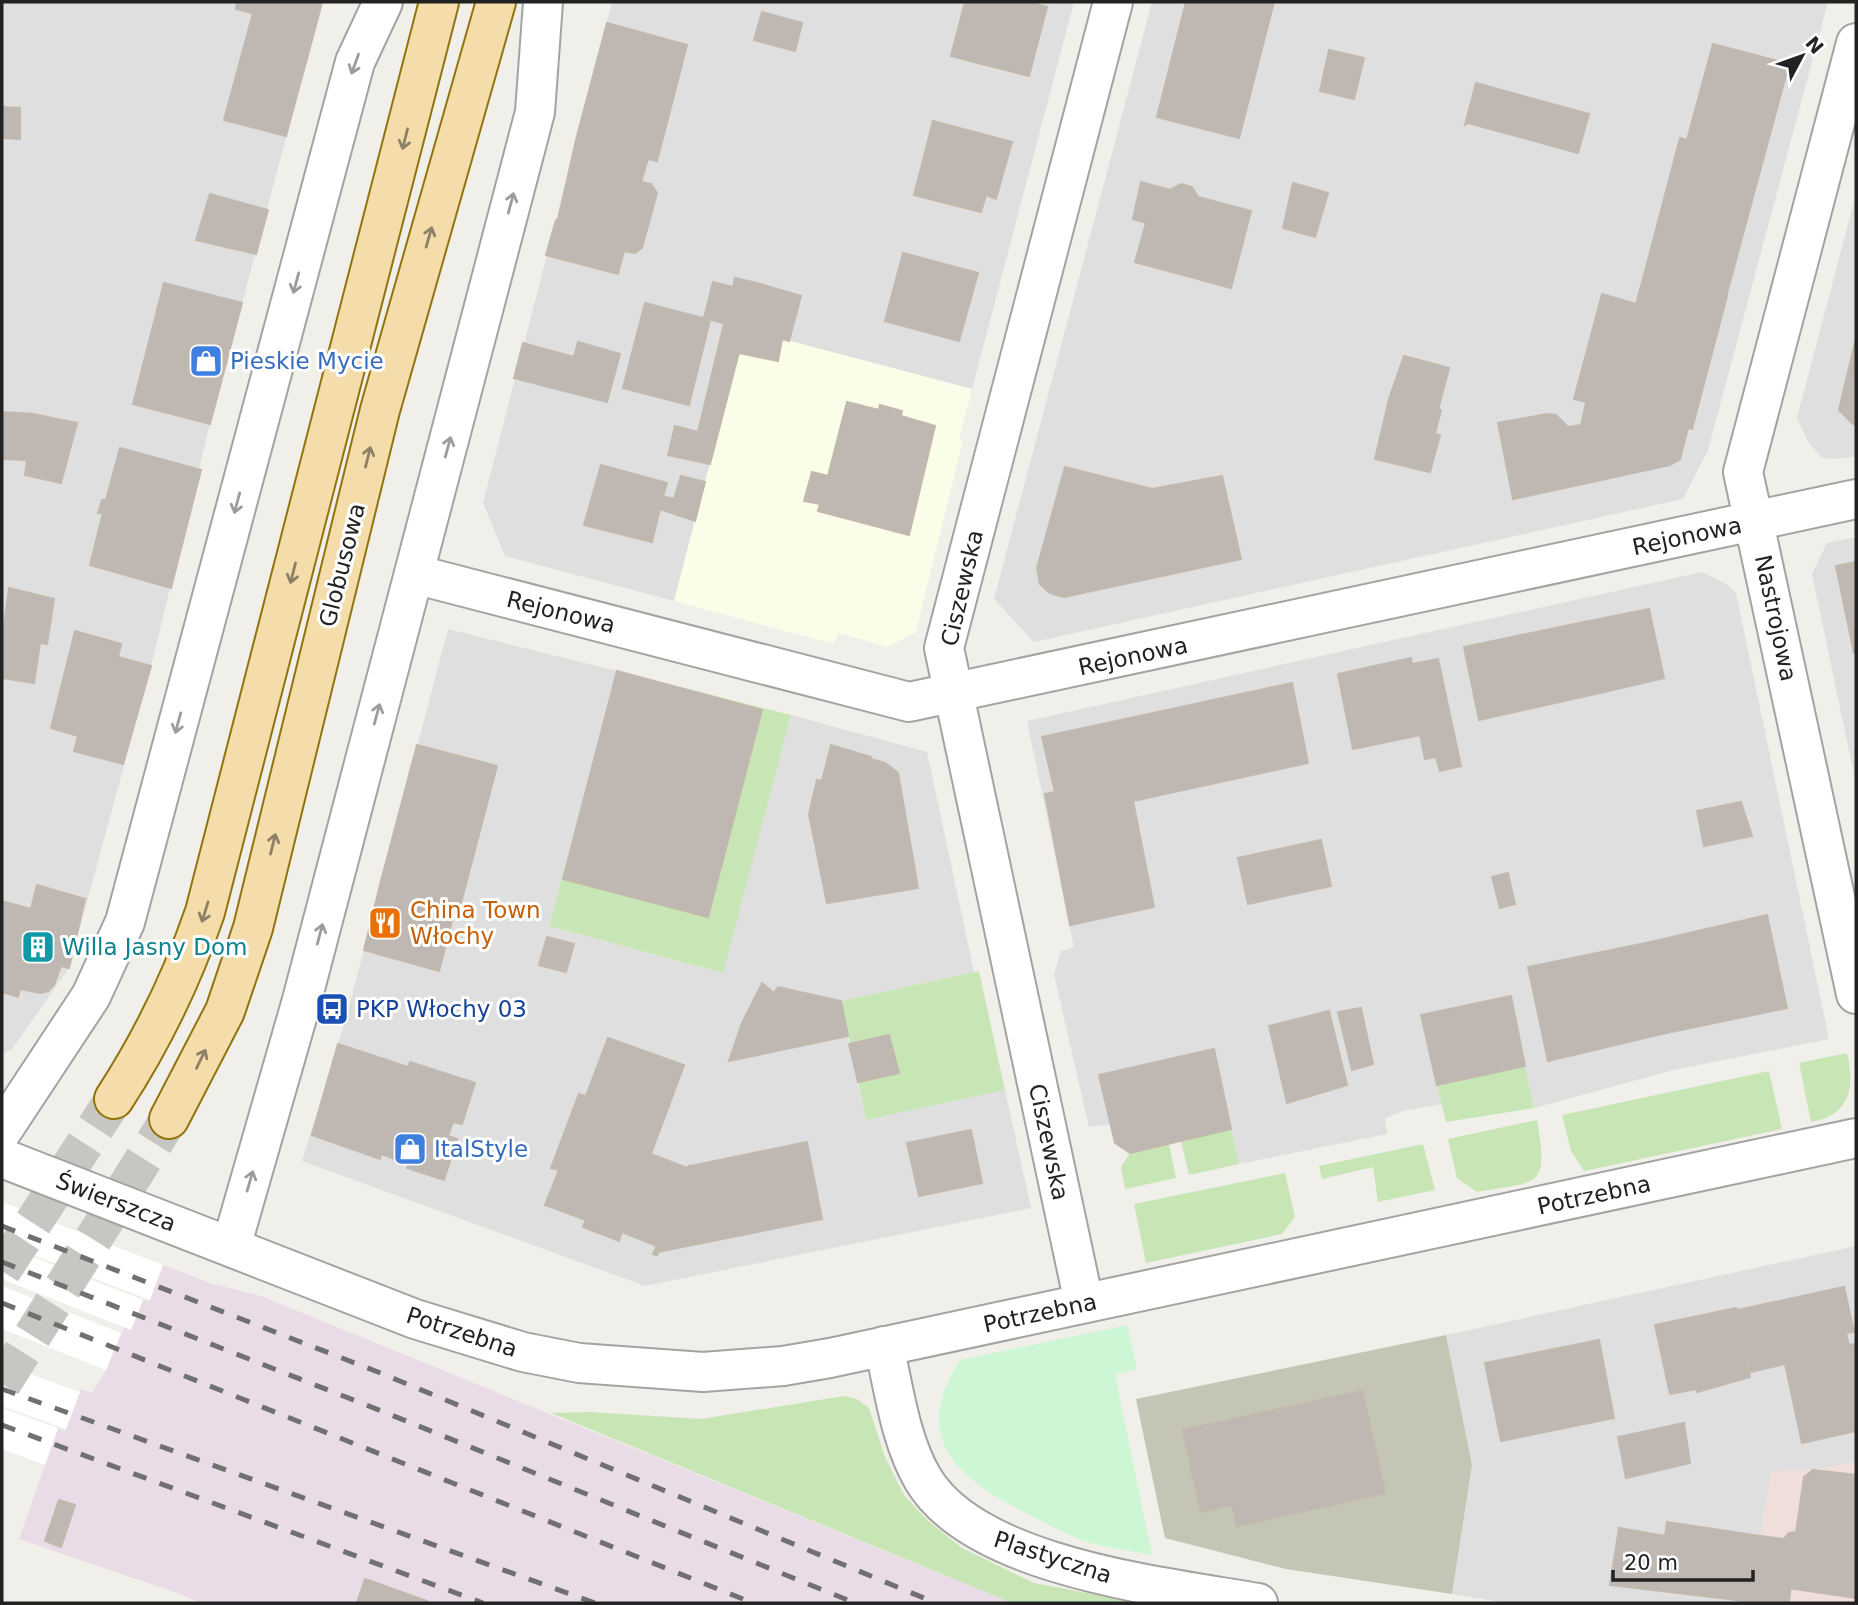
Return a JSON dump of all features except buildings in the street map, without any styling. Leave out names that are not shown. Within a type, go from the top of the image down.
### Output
[{"type":"main road","name":"Globusowa","points":[[114,1099],[149,1044],[183,976],[205,912],[439,2]]},
{"type":"main road","name":"Globusowa","points":[[169,1119],[225,1011],[253,928],[380,410],[496,2]]},
{"type":"street","points":[[2,1131],[91,996],[125,922],[355,62],[383,2]]},
{"type":"street","points":[[231,1247],[302,1000],[535,112],[543,2]]},
{"type":"street","name":"Ciszewska","points":[[1084,1303],[944,648],[1113,2]]},
{"type":"street","name":"Nastrojowa","points":[[1856,43],[1743,472],[1856,994]]},
{"type":"street","name":"Rejonowa","points":[[414,574],[909,702],[1856,499]]},
{"type":"street","name":"Potrzebna","points":[[231,1247],[466,1336],[579,1363],[703,1372],[783,1366],[884,1346],[1856,1138]]},
{"type":"street","name":"Świerszcza","points":[[2,1157],[231,1247]]},
{"type":"street","name":"Plastyczna","points":[[884,1346],[907,1442],[923,1479],[951,1512],[985,1535],[1084,1570],[1258,1603]]},
{"type":"shaded area","points":[[2,2],[322,2],[210,424],[151,666],[69,968],[12,1049],[2,1054]]},
{"type":"shaded area","points":[[612,2],[1074,2],[972,389],[745,329],[674,601],[505,556],[483,503]]},
{"type":"shaded area","points":[[1152,2],[1828,2],[1708,450],[1683,499],[1034,642],[994,599]]},
{"type":"shaded area","points":[[1856,194],[1856,456],[1822,458],[1807,440],[1797,418]]},
{"type":"shaded area","points":[[745,329],[972,389],[959,439],[963,440],[916,632],[887,647],[838,633],[834,644],[674,601]]},
{"type":"shaded area","points":[[1856,537],[1856,784],[1812,574],[1827,543]]},
{"type":"shaded area","points":[[1702,572],[1728,585],[1736,593],[1829,1039],[1674,1070],[1534,1108],[1525,1066],[1437,1086],[1442,1104],[1403,1111],[1385,1118],[1387,1134],[1239,1164],[1231,1129],[1130,1153],[1115,1143],[1110,1124],[1089,1127],[1054,974],[1061,951],[1074,947],[1027,721]]},
{"type":"shaded area","points":[[448,629],[617,671],[549,926],[722,973],[791,715],[927,752],[974,972],[841,1001],[866,1120],[1005,1090],[1031,1208],[645,1286],[302,1161],[346,1018]]},
{"type":"shaded area","points":[[1856,1246],[1856,1462],[1813,1470],[1771,1472],[1761,1536],[1745,1601],[1750,1603],[1508,1603],[1452,1594],[1472,1465],[1446,1335]]},
{"type":"shaded area","points":[[163,1265],[210,1283],[261,1296],[1012,1603],[200,1603],[19,1539],[58,1428],[65,1431],[81,1389],[92,1393],[106,1370],[124,1327],[131,1329],[143,1300],[149,1301]]},
{"type":"shaded area","points":[[1446,1335],[1472,1465],[1452,1594],[1286,1569],[1165,1538],[1136,1399]]},
{"type":"shaded area","points":[[1856,1462],[1856,1603],[1744,1601],[1754,1535],[1761,1536],[1771,1471],[1813,1470]]},
{"type":"green space","points":[[617,671],[791,715],[723,973],[549,926]]},
{"type":"green space","points":[[979,971],[1005,1090],[866,1120],[841,1001]]},
{"type":"green space","points":[[1847,1053],[1850,1087],[1847,1097],[1835,1113],[1811,1122],[1799,1063]]},
{"type":"green space","points":[[1525,1066],[1534,1108],[1446,1122],[1437,1085]]},
{"type":"green space","points":[[1769,1071],[1782,1129],[1584,1171],[1571,1151],[1562,1115]]},
{"type":"green space","points":[[1537,1120],[1541,1159],[1540,1170],[1535,1178],[1514,1186],[1477,1192],[1457,1178],[1448,1139]]},
{"type":"green space","points":[[1231,1129],[1239,1164],[1189,1175],[1181,1141]]},
{"type":"green space","points":[[1169,1144],[1176,1178],[1125,1189],[1121,1167],[1130,1153]]},
{"type":"green space","points":[[1423,1144],[1435,1190],[1378,1202],[1373,1167],[1322,1179],[1319,1166]]},
{"type":"green space","points":[[1285,1173],[1295,1217],[1282,1234],[1146,1263],[1134,1204]]},
{"type":"green space","points":[[1127,1325],[1137,1369],[1115,1375],[1152,1555],[1086,1541],[1005,1502],[964,1472],[950,1455],[941,1435],[939,1413],[945,1388],[960,1360]]},
{"type":"green space","points":[[844,1396],[857,1399],[869,1408],[885,1457],[904,1495],[926,1519],[962,1548],[1034,1583],[1140,1603],[1012,1603],[551,1413],[591,1412],[701,1419]]},
{"type":"pier","points":[[2,1202],[163,1265],[150,1300],[2,1243]]},
{"type":"pier","points":[[2,1245],[143,1300],[131,1330],[2,1279]]},
{"type":"pier","points":[[2,1286],[121,1333],[106,1370],[2,1329]]},
{"type":"pier","points":[[2,1364],[80,1392],[66,1429],[2,1406]]},
{"type":"pier","points":[[2,1408],[58,1428],[45,1465],[2,1449]]},
{"type":"tunnel","points":[[2,1271],[114,1099]]},
{"type":"tunnel","points":[[2,1384],[169,1119]]},
{"type":"railway","points":[[2,1226],[378,1372],[936,1603]]},
{"type":"railway","points":[[2,1262],[384,1412],[855,1603]]},
{"type":"railway","points":[[2,1303],[753,1603]]},
{"type":"railway","points":[[2,1389],[595,1603]]},
{"type":"railway","points":[[2,1425],[483,1603]]},
{"type":"place","name":"Pieskie Mycie","points":[[206,361]]},
{"type":"place","name":"China Town Włochy","points":[[385,923]]},
{"type":"place","name":"Willa Jasny Dom","points":[[38,947]]},
{"type":"place","name":"PKP Włochy 03","points":[[332,1009]]},
{"type":"place","name":"ItalStyle","points":[[410,1149]]}]
